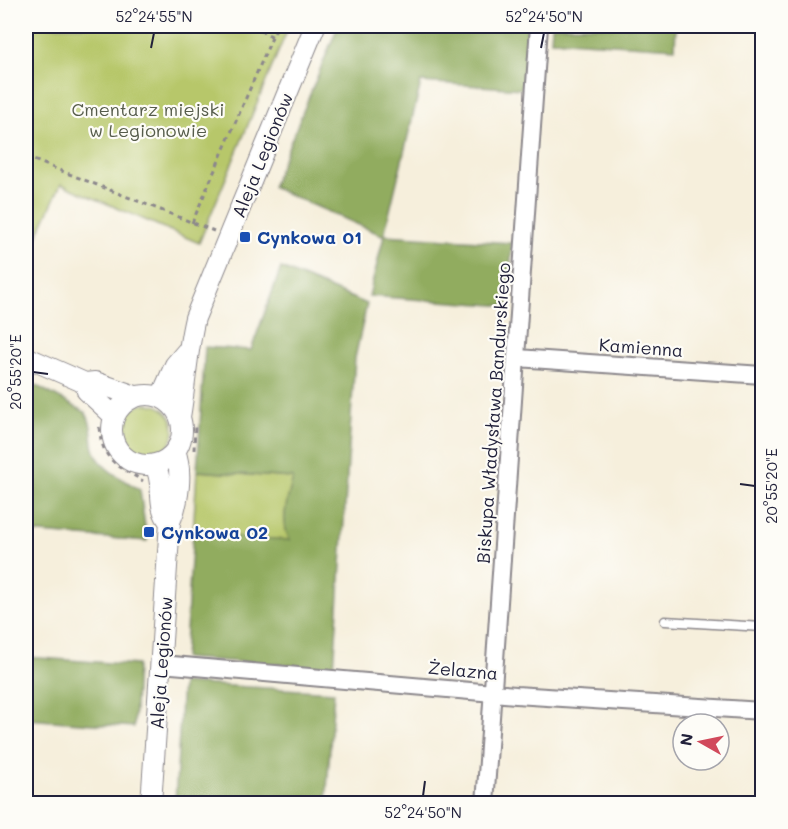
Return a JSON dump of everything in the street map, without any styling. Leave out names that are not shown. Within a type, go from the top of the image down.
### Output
[{"type":"street","name":"Aleja Legionów","points":[[161,397],[175,365],[186,352],[195,318],[315,26]]},
{"type":"street","name":"Biskupa Władysława Bandurskiego","points":[[485,804],[539,26]]},
{"type":"street","name":"Aleja Legionów","points":[[186,352],[189,362],[187,417]]},
{"type":"street","points":[[26,357],[85,383],[93,381],[135,396]]},
{"type":"street","name":"Kamienna","points":[[517,358],[762,375]]},
{"type":"street","points":[[85,383],[87,390],[106,417],[119,452],[134,463],[154,464],[184,455],[182,434],[187,417],[161,397],[150,394],[135,396],[106,417]]},
{"type":"street","name":"Aleja Legionów","points":[[151,804],[170,522],[175,511],[179,464],[184,455]]},
{"type":"street","name":"Aleja Legionów","points":[[154,464],[161,478],[163,509],[170,522]]},
{"type":"street","name":"Żelazna","points":[[161,664],[493,692],[762,711]]},
{"type":"lane","points":[[665,621],[762,627]]},
{"type":"path","points":[[252,26],[273,37]]},
{"type":"path","points":[[192,223],[277,26]]},
{"type":"path","points":[[26,158],[217,233]]},
{"type":"path","points":[[106,417],[101,443],[111,461],[148,486]]},
{"type":"path","points":[[184,455],[187,417]]},
{"type":"green space","name":"Cmentarz miejski w Legionowie","points":[[26,26],[289,26],[199,243],[61,184],[26,261]]},
{"type":"green space","points":[[338,26],[528,26],[522,89],[421,82],[384,235],[512,243],[508,306],[369,296],[384,236],[272,187]]},
{"type":"green space","points":[[552,26],[676,26],[675,48],[551,40]]},
{"type":"green space","points":[[26,226],[38,231],[26,261]]},
{"type":"green space","points":[[281,268],[367,304],[355,358],[334,668],[184,658],[193,534],[290,540],[285,518],[293,478],[197,471],[205,347],[251,350]]},
{"type":"green space","points":[[26,380],[85,412],[91,425],[97,457],[113,473],[140,490],[147,541],[26,532]]},
{"type":"green space","points":[[148,404],[158,406],[166,412],[172,420],[174,430],[172,440],[166,448],[158,454],[148,456],[138,454],[130,448],[124,440],[122,430],[124,420],[130,412],[138,406]]},
{"type":"green space","points":[[197,471],[294,478],[285,514],[291,541],[193,534]]},
{"type":"green space","points":[[26,657],[137,665],[134,727],[26,719]]},
{"type":"green space","points":[[182,683],[334,692],[326,803],[175,803]]},
{"type":"place","name":"Cynkowa 01","points":[[245,237]]},
{"type":"place","name":"Cynkowa 02","points":[[149,532]]}]
